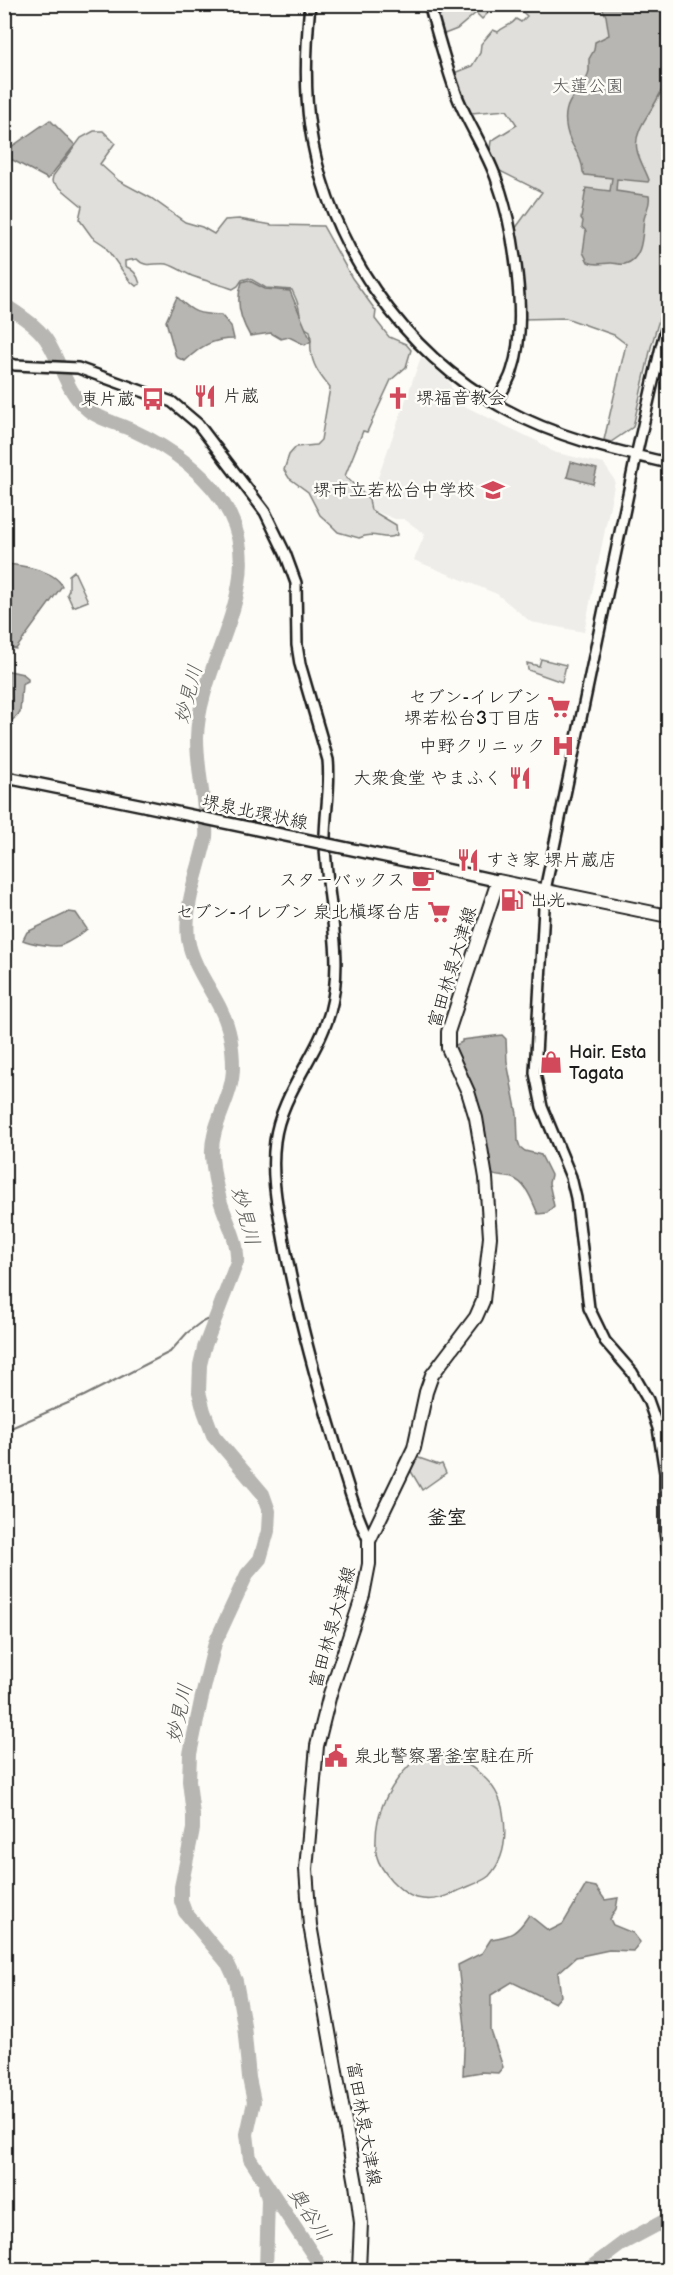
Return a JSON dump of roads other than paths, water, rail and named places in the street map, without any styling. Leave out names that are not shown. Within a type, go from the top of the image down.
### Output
[{"type":"main road","name":"堺泉北環状線","points":[[4,777],[498,881]]},
{"type":"main road","name":"富田林泉大津線","points":[[359,2271],[361,2223],[356,2184],[310,1925],[306,1869],[317,1746],[330,1694],[363,1595],[369,1564],[369,1541],[414,1448],[432,1375],[476,1317],[483,1301],[490,1237],[486,1178],[476,1118],[468,1092],[448,1048],[448,1038],[453,1014],[498,881]]},
{"type":"main road","points":[[498,881],[669,916]]},
{"type":"street","points":[[310,4],[307,54],[309,118],[319,170],[332,211],[364,274],[397,319],[445,367],[466,385],[495,403],[578,441],[669,463]]},
{"type":"street","points":[[429,4],[458,98],[496,176],[506,207],[510,231],[519,319],[518,350],[509,379],[495,403]]},
{"type":"street","points":[[669,322],[636,456],[546,890],[535,1073],[542,1107],[571,1177],[576,1198],[589,1308],[605,1341],[632,1372],[648,1400],[658,1428],[665,1473],[665,1532],[669,1555]]},
{"type":"street","points":[[4,361],[15,365],[78,368],[172,402],[198,424],[265,512],[285,553],[296,583],[298,655],[328,760],[329,789],[324,835],[337,951],[337,983],[329,1015],[279,1122],[273,1157],[276,1198],[297,1308],[309,1356],[357,1515],[369,1541]]},
{"type":"waterway","name":"妙見川","points":[[4,304],[29,322],[45,338],[75,396],[88,410],[161,445],[201,476],[222,501],[230,515],[239,543],[241,570],[236,598],[200,710],[197,747],[206,834],[190,899],[187,925],[193,957],[226,1022],[233,1067],[229,1090],[214,1133],[212,1156],[219,1195],[236,1246],[237,1262],[204,1348],[200,1365],[199,1392],[213,1435],[263,1494],[269,1511],[268,1531],[260,1559],[247,1574],[215,1643],[201,1701],[190,1754],[189,1781],[193,1829],[181,1887],[181,1901],[185,1912],[228,1964],[236,1981],[254,2102],[247,2134],[250,2159],[323,2270]]},
{"type":"waterway","points":[[4,1431],[84,1396],[170,1352],[187,1333],[200,1323],[217,1315]]},
{"type":"waterway","name":"妙見川","points":[[265,2187],[268,2199],[266,2270]]},
{"type":"waterway","name":"奥谷川","points":[[587,2270],[623,2243],[668,2219]]},
{"type":"place","name":"片蔵","points":[[205,396]]},
{"type":"place","name":"堺福音教会","points":[[398,398]]},
{"type":"place","name":"東片蔵","points":[[153,399]]},
{"type":"place","name":"堺市立若松台中学校","points":[[493,490]]},
{"type":"place","name":"セブン-イレブン 堺若松台3丁目店","points":[[559,707]]},
{"type":"place","name":"中野クリニック","points":[[563,746]]},
{"type":"place","name":"大衆食堂 やまふく","points":[[520,778]]},
{"type":"place","name":"すき家 堺片蔵店","points":[[468,860]]},
{"type":"place","name":"スターバックス","points":[[423,880]]},
{"type":"place","name":"出光","points":[[512,900]]},
{"type":"place","name":"セブン-イレブン 泉北槇塚台店","points":[[439,912]]},
{"type":"place","name":"Hair. Esta Tagata","points":[[551,1062]]},
{"type":"place","name":"泉北警察署釜室駐在所","points":[[336,1756]]},
{"type":"district","name":"釜室","points":[[447,1517]]},
{"type":"park label","name":"大蓮公園","points":[[588,86]]}]
